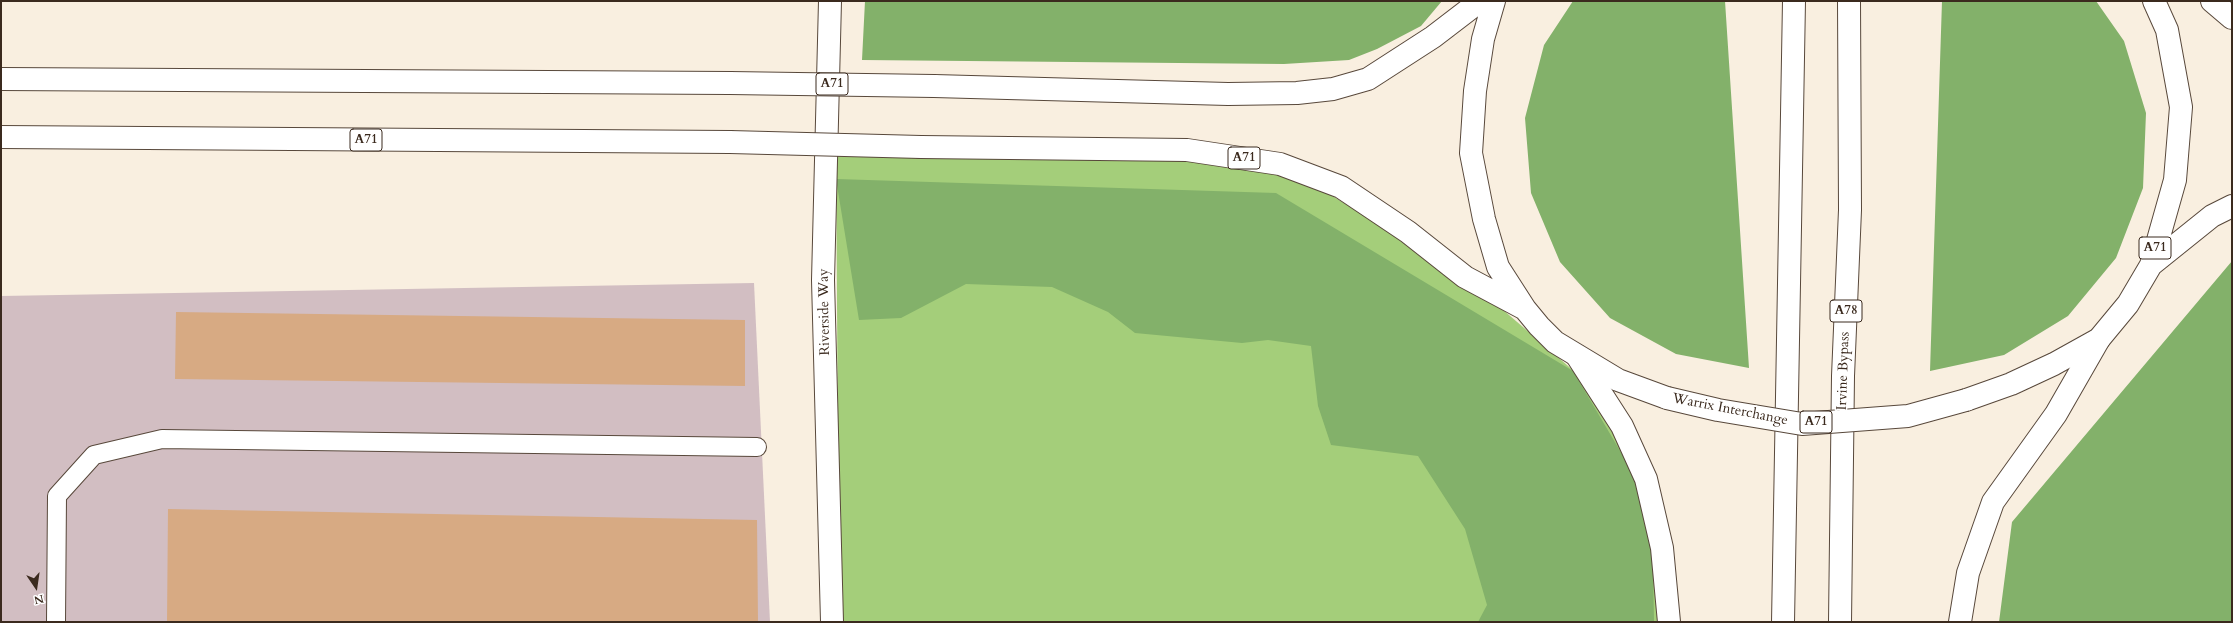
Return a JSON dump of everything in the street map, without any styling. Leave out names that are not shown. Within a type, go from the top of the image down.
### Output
[{"type":"main road","name":"Riverside Way","points":[[830,1],[823,280],[832,622]]},
{"type":"main road","name":"A71","points":[[1,79],[730,83],[934,86],[1228,94],[1297,93],[1332,89],[1368,79],[1433,37],[1480,1]]},
{"type":"main road","name":"Warrix Interchange","points":[[1494,1],[1483,39],[1475,91],[1471,153],[1484,219],[1498,267],[1525,309],[1555,342],[1618,380],[1666,398],[1718,410],[1802,424],[1908,416],[1966,400],[2011,384],[2054,364],[2099,339],[2128,304],[2150,265],[2175,180],[2180,107],[2167,30],[2154,1]]},
{"type":"main road","points":[[1783,622],[1794,1]]},
{"type":"main road","name":"Irvine Bypass","points":[[1840,622],[1843,376],[1850,210],[1850,1]]},
{"type":"main road","points":[[2212,1],[2232,18]]},
{"type":"main road","name":"A71","points":[[1,137],[730,142],[921,147],[1187,150],[1280,164],[1341,188],[1408,232],[1465,277],[1525,309]]},
{"type":"main road","name":"A71","points":[[2150,265],[2212,216],[2232,206]]},
{"type":"main road","points":[[1960,622],[1968,572],[1993,502],[2056,414],[2099,339]]},
{"type":"main road","points":[[1577,356],[1622,426],[1646,479],[1662,548],[1669,622]]},
{"type":"lane","points":[[56,622],[57,496],[94,455],[162,439],[757,447]]},
{"type":"shaded area","points":[[754,283],[770,622],[1,622],[1,296]]},
{"type":"green space","points":[[865,1],[1442,1],[1421,26],[1377,49],[1349,60],[1284,64],[862,60]]},
{"type":"green space","points":[[1573,1],[1725,1],[1749,368],[1676,354],[1610,318],[1560,262],[1531,193],[1525,118],[1544,45]]},
{"type":"green space","points":[[1942,1],[2096,1],[2124,41],[2146,113],[2143,188],[2116,258],[2068,316],[2004,355],[1930,371]]},
{"type":"green space","points":[[836,145],[1280,164],[1465,277],[1604,397],[1665,575],[1666,622],[839,622]]},
{"type":"green space","points":[[836,179],[1276,193],[1573,371],[1652,505],[1654,622],[1478,622],[1487,605],[1465,529],[1418,456],[1331,445],[1318,406],[1311,346],[1268,340],[1242,343],[1135,333],[1108,312],[1052,287],[966,284],[901,318],[859,320]]},
{"type":"green space","points":[[2232,261],[2232,622],[1999,622],[2012,522]]},
{"type":"building","points":[[176,312],[745,320],[745,386],[175,379]]},
{"type":"building","points":[[168,509],[757,520],[758,622],[167,622]]}]
